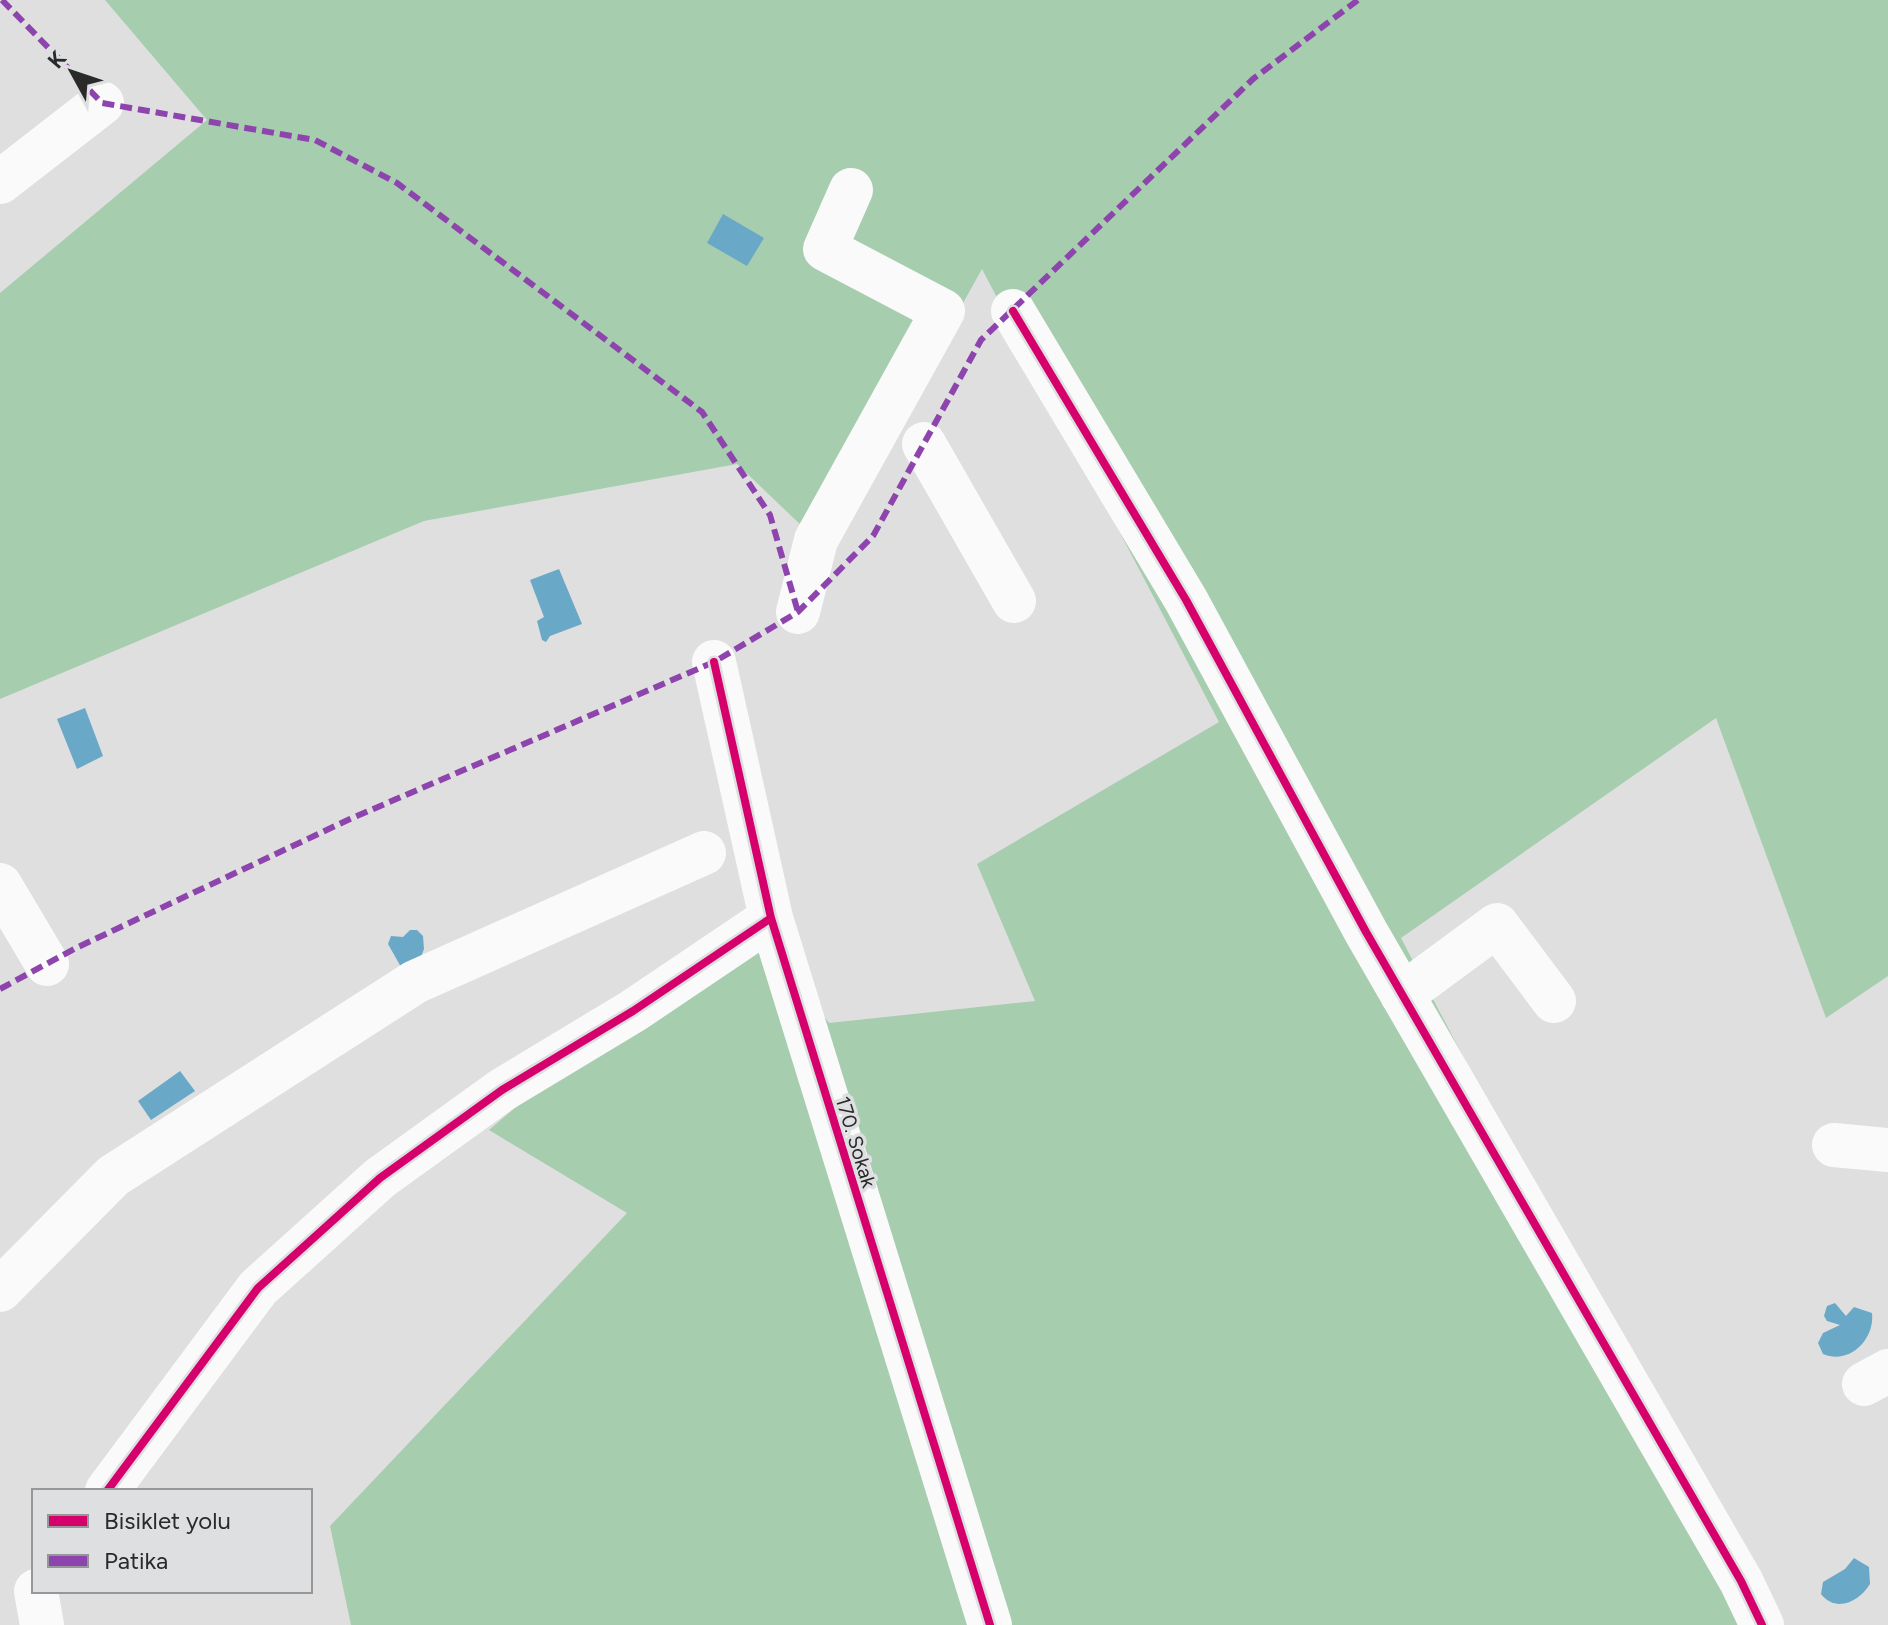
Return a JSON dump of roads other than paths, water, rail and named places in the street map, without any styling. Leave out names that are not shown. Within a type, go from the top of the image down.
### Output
[{"type":"street","points":[[0,182],[102,103]]},
{"type":"street","points":[[798,612],[816,540],[943,311],[825,249],[851,190]]},
{"type":"street","points":[[1013,311],[1186,600],[1402,995],[1701,1512],[1762,1625]]},
{"type":"street","points":[[924,444],[1014,601]]},
{"type":"street","name":"170. Sokak","points":[[714,662],[771,918],[990,1625]]},
{"type":"street","points":[[0,1290],[113,1176],[415,982],[704,853]]},
{"type":"street","points":[[0,885],[47,964]]},
{"type":"street","points":[[108,1489],[258,1288],[380,1178],[502,1090],[633,1011],[771,918]]},
{"type":"street","points":[[1402,995],[1497,925],[1554,1001]]},
{"type":"street","points":[[1834,1145],[1888,1150]]},
{"type":"street","points":[[36,1593],[42,1625]]},
{"type":"water","points":[[723,214],[764,238],[747,266],[707,243]]},
{"type":"water","points":[[559,569],[582,624],[550,636],[546,642],[542,640],[537,621],[544,617],[530,580]]},
{"type":"water","points":[[85,708],[103,756],[77,769],[57,719]]},
{"type":"water","points":[[410,930],[417,930],[423,936],[424,949],[419,962],[401,967],[388,944],[391,936],[403,937]]},
{"type":"water","points":[[180,1071],[195,1091],[151,1120],[138,1101]]},
{"type":"water","points":[[1835,1303],[1846,1316],[1854,1307],[1872,1313],[1872,1323],[1865,1341],[1858,1348],[1833,1357],[1823,1354],[1818,1343],[1823,1333],[1840,1325],[1827,1321],[1824,1316],[1827,1306]]},
{"type":"water","points":[[1854,1558],[1869,1567],[1870,1584],[1860,1596],[1847,1603],[1827,1600],[1821,1594],[1823,1582],[1845,1569]]}]
